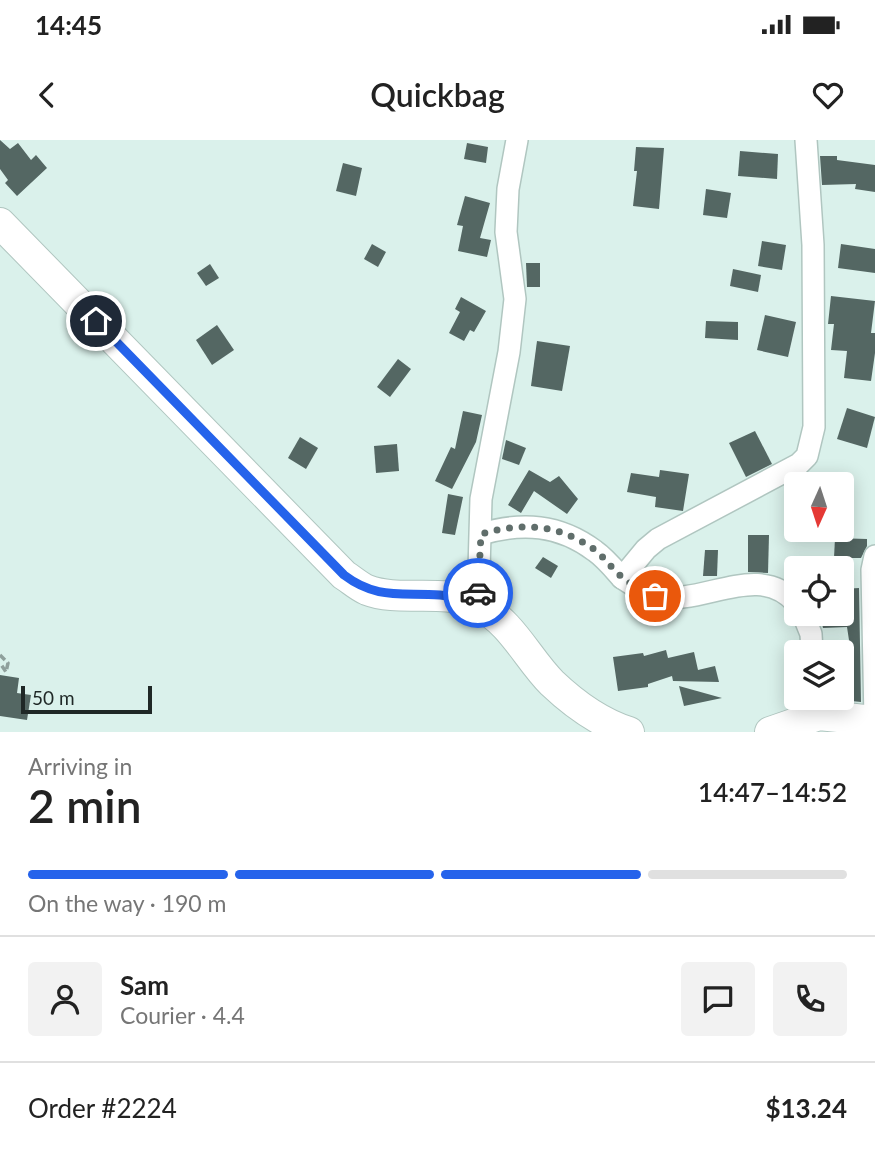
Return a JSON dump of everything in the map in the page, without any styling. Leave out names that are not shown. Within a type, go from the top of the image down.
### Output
[{"type":"main road","points":[[0,223],[344,575],[379,593],[442,595],[478,605],[509,630],[565,694],[591,714],[629,732]]},
{"type":"main road","points":[[770,732],[812,710]]},
{"type":"main road","points":[[830,710],[875,721]]},
{"type":"street","points":[[478,605],[481,499],[509,352],[515,299],[506,232],[508,189],[517,140]]},
{"type":"street","points":[[622,578],[658,539],[788,471],[807,456],[814,427],[813,245],[806,140]]},
{"type":"street","points":[[481,534],[510,526],[539,527],[574,538],[596,551],[622,578],[639,590],[655,596],[683,598],[726,587],[759,585],[773,586],[784,591]]},
{"type":"street","points":[[875,556],[872,570],[875,721]]},
{"type":"path","points":[[0,655],[8,663],[6,672],[0,663]]},
{"type":"building","points":[[0,140],[10,149],[18,143],[31,160],[36,155],[47,168],[17,196],[5,183],[8,180],[0,169]]},
{"type":"building","points":[[467,143],[488,147],[486,163],[464,159]]},
{"type":"building","points":[[636,147],[664,148],[659,209],[633,206],[637,171],[634,171]]},
{"type":"building","points":[[740,151],[778,154],[777,179],[738,176]]},
{"type":"building","points":[[820,156],[837,156],[837,160],[875,165],[875,192],[855,189],[856,184],[822,185]]},
{"type":"building","points":[[343,163],[362,168],[356,196],[336,191]]},
{"type":"building","points":[[706,189],[731,193],[727,218],[703,215]]},
{"type":"building","points":[[465,196],[490,203],[480,238],[491,240],[487,257],[458,251],[463,226],[457,225]]},
{"type":"building","points":[[762,241],[786,245],[782,270],[758,266]]},
{"type":"building","points":[[372,244],[386,252],[378,267],[364,259]]},
{"type":"building","points":[[841,244],[875,249],[875,273],[838,268]]},
{"type":"building","points":[[526,263],[540,263],[540,287],[527,287]]},
{"type":"building","points":[[210,264],[219,278],[206,286],[197,273]]},
{"type":"building","points":[[733,269],[761,275],[758,292],[730,286]]},
{"type":"building","points":[[831,296],[875,301],[871,333],[875,333],[875,353],[871,381],[844,378],[847,351],[831,350],[834,324],[828,324]]},
{"type":"building","points":[[461,297],[486,311],[474,332],[470,330],[464,341],[449,333],[460,312],[455,309]]},
{"type":"building","points":[[765,315],[796,322],[788,357],[757,350]]},
{"type":"building","points":[[706,321],[738,322],[738,340],[705,338]]},
{"type":"building","points":[[217,325],[234,350],[212,365],[196,340]]},
{"type":"building","points":[[537,341],[570,346],[562,391],[531,386]]},
{"type":"building","points":[[398,359],[411,369],[390,397],[377,387]]},
{"type":"building","points":[[847,408],[875,417],[867,448],[837,439]]},
{"type":"building","points":[[463,411],[482,415],[476,442],[452,489],[435,481],[451,447],[455,449]]},
{"type":"building","points":[[755,431],[772,464],[746,477],[729,443]]},
{"type":"building","points":[[300,437],[318,448],[306,469],[288,458]]},
{"type":"building","points":[[506,440],[526,448],[519,465],[502,459]]},
{"type":"building","points":[[397,444],[399,471],[376,473],[374,446]]},
{"type":"building","points":[[529,470],[550,482],[559,476],[578,499],[567,514],[534,491],[521,513],[508,505]]},
{"type":"building","points":[[660,470],[689,474],[683,511],[655,507],[656,497],[627,492],[631,473],[659,477]]},
{"type":"building","points":[[448,494],[463,497],[455,535],[442,533]]},
{"type":"building","points":[[748,535],[769,535],[768,573],[748,572]]},
{"type":"building","points":[[867,539],[867,546],[861,558],[834,556],[835,542]]},
{"type":"building","points":[[705,550],[718,550],[717,576],[703,576]]},
{"type":"building","points":[[543,557],[558,566],[551,578],[535,568]]},
{"type":"building","points":[[854,588],[859,588],[861,702],[854,701],[854,640],[849,640],[847,627],[823,626],[854,626]]},
{"type":"building","points":[[666,650],[668,658],[694,652],[698,670],[715,666],[719,682],[673,681],[672,676],[648,684],[648,687],[618,691],[613,657],[643,653],[644,656]]},
{"type":"building","points":[[0,675],[19,678],[17,693],[31,695],[27,720],[0,716]]},
{"type":"building","points":[[679,686],[722,698],[684,706]]},
{"type":"way so far","points":[[478,593],[481,534],[510,526],[525,526],[539,527],[574,538],[596,551],[622,578],[639,590],[655,596]]},
{"type":"route","points":[[96,321],[344,575],[367,590],[379,593],[442,595],[478,605],[478,593]]}]
